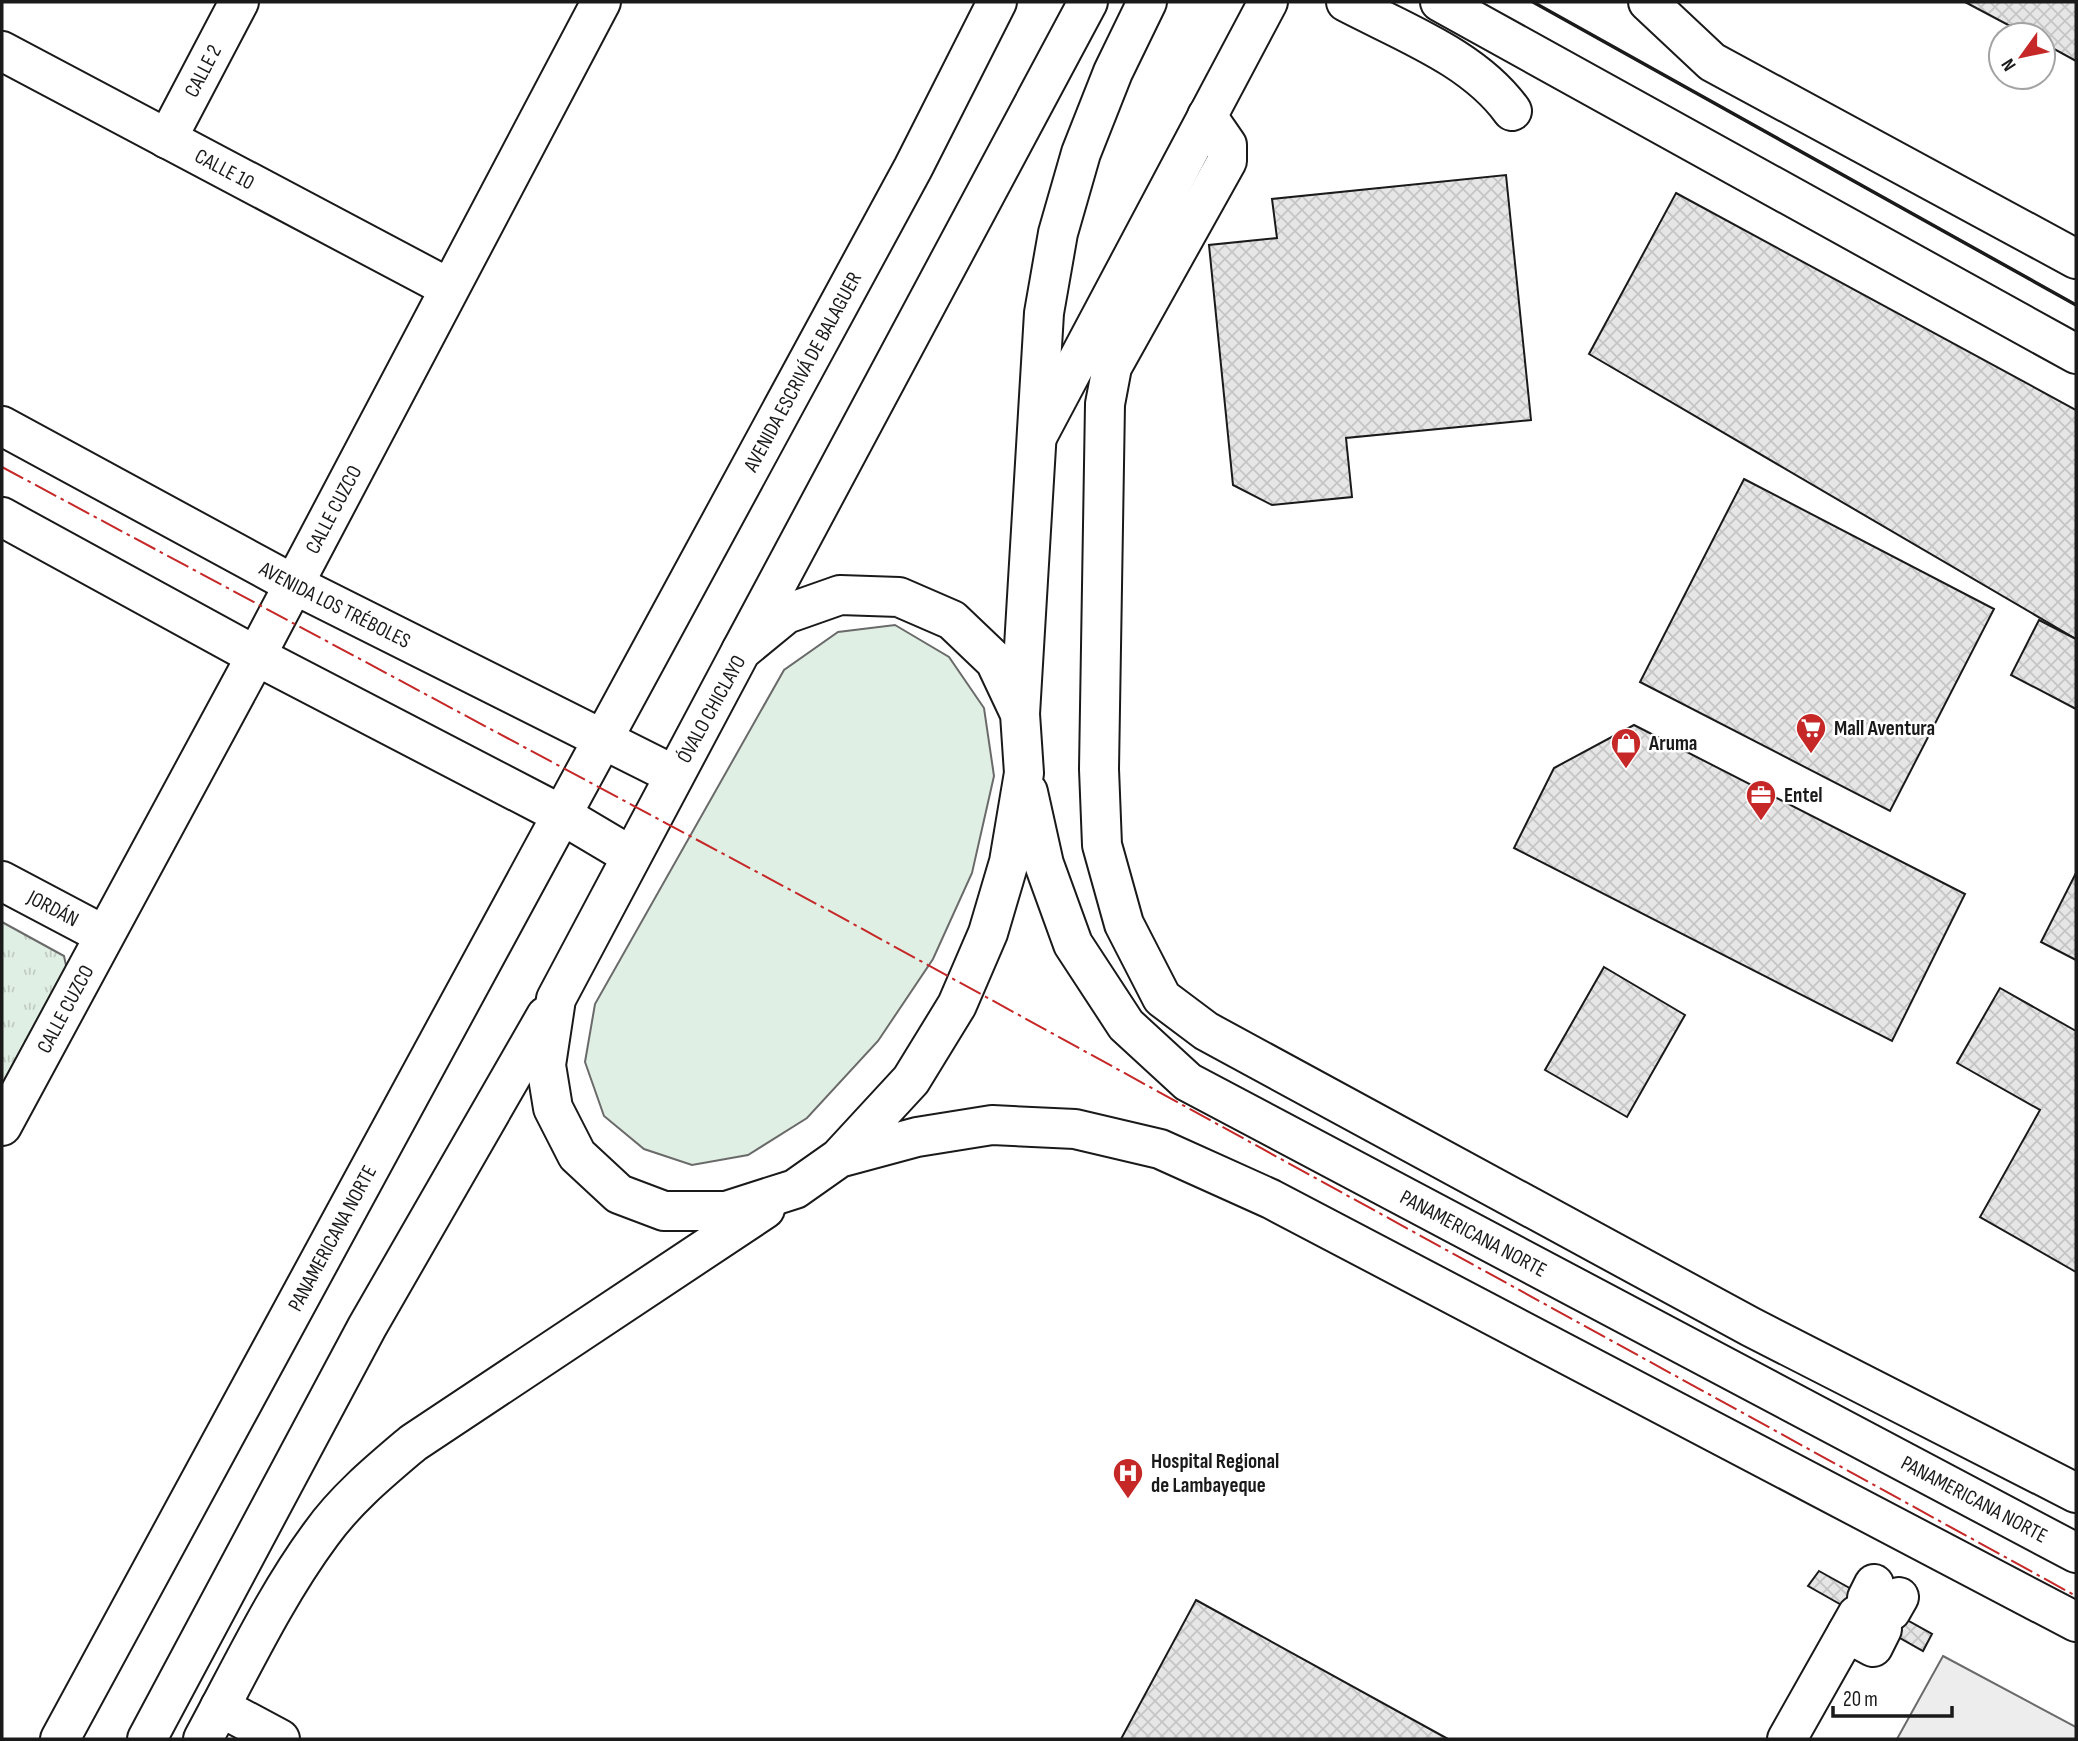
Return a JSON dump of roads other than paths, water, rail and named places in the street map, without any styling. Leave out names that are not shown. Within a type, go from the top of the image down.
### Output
[{"type":"main road","name":"CALLE 2","points":[[167,139],[239,2]]},
{"type":"main road","name":"CALLE CUZCO","points":[[2,1125],[256,656],[601,2]]},
{"type":"main road","name":"AVENIDA ESCRIVÁ DE BALAGUER","points":[[604,738],[913,168],[997,2]]},
{"type":"main road","points":[[741,651],[1088,2]]},
{"type":"main road","points":[[1020,714],[1044,313],[1058,233],[1081,153],[1113,72],[1147,2]]},
{"type":"main road","points":[[1037,437],[1097,358],[1207,116],[1268,2]]},
{"type":"main road","points":[[1346,2],[1476,73],[1497,91],[1513,111]]},
{"type":"main road","points":[[1440,2],[2076,354]]},
{"type":"main road","points":[[1648,2],[1712,62],[2076,259]]},
{"type":"main road","name":"CALLE 10","points":[[2,51],[449,288]]},
{"type":"main road","points":[[1097,358],[1105,404],[1099,769],[1102,845],[1124,923],[1162,999],[1206,1031],[1751,1327],[2076,1493]]},
{"type":"main road","name":"AVENIDA LOS TRÉBOLES","points":[[2,426],[293,584],[674,775]]},
{"type":"main road","points":[[2,517],[256,656],[562,815],[631,856]]},
{"type":"main road","name":"ÓVALO CHICLAYO","points":[[840,595],[899,597],[952,620],[961,628],[995,661],[1020,714],[1024,773],[1009,862],[988,933],[957,1005],[911,1080],[839,1158],[795,1189],[726,1211],[664,1211],[619,1194],[578,1155],[553,1108],[546,1065],[556,999],[741,651],[786,614],[840,595]]},
{"type":"main road","name":"PANAMERICANA NORTE","points":[[60,1739],[604,738]]},
{"type":"main road","name":"PANAMERICANA NORTE","points":[[1024,773],[1044,864],[1073,944],[1126,1025],[1188,1082],[2076,1553]]},
{"type":"main road","name":"JORDÁN","points":[[2,881],[104,935]]},
{"type":"main road","points":[[147,1739],[367,1327],[556,999]]},
{"type":"main road","points":[[1126,1025],[1162,999]]},
{"type":"main road","points":[[839,1158],[917,1137],[992,1125],[1075,1129],[1160,1149],[1271,1199],[2076,1622]]},
{"type":"main road","points":[[274,1738],[212,1723],[321,1534],[364,1485],[413,1443],[795,1189]]},
{"type":"main road","points":[[1728,1368],[1751,1327]]},
{"type":"main road","points":[[1796,1736],[1874,1609]]},
{"type":"place","name":"Mall Aventura","points":[[1811,755]]},
{"type":"place","name":"Aruma","points":[[1626,770]]},
{"type":"place","name":"Entel","points":[[1761,822]]},
{"type":"place","name":"Hospital Regional de Lambayeque","points":[[1128,1500]]}]
